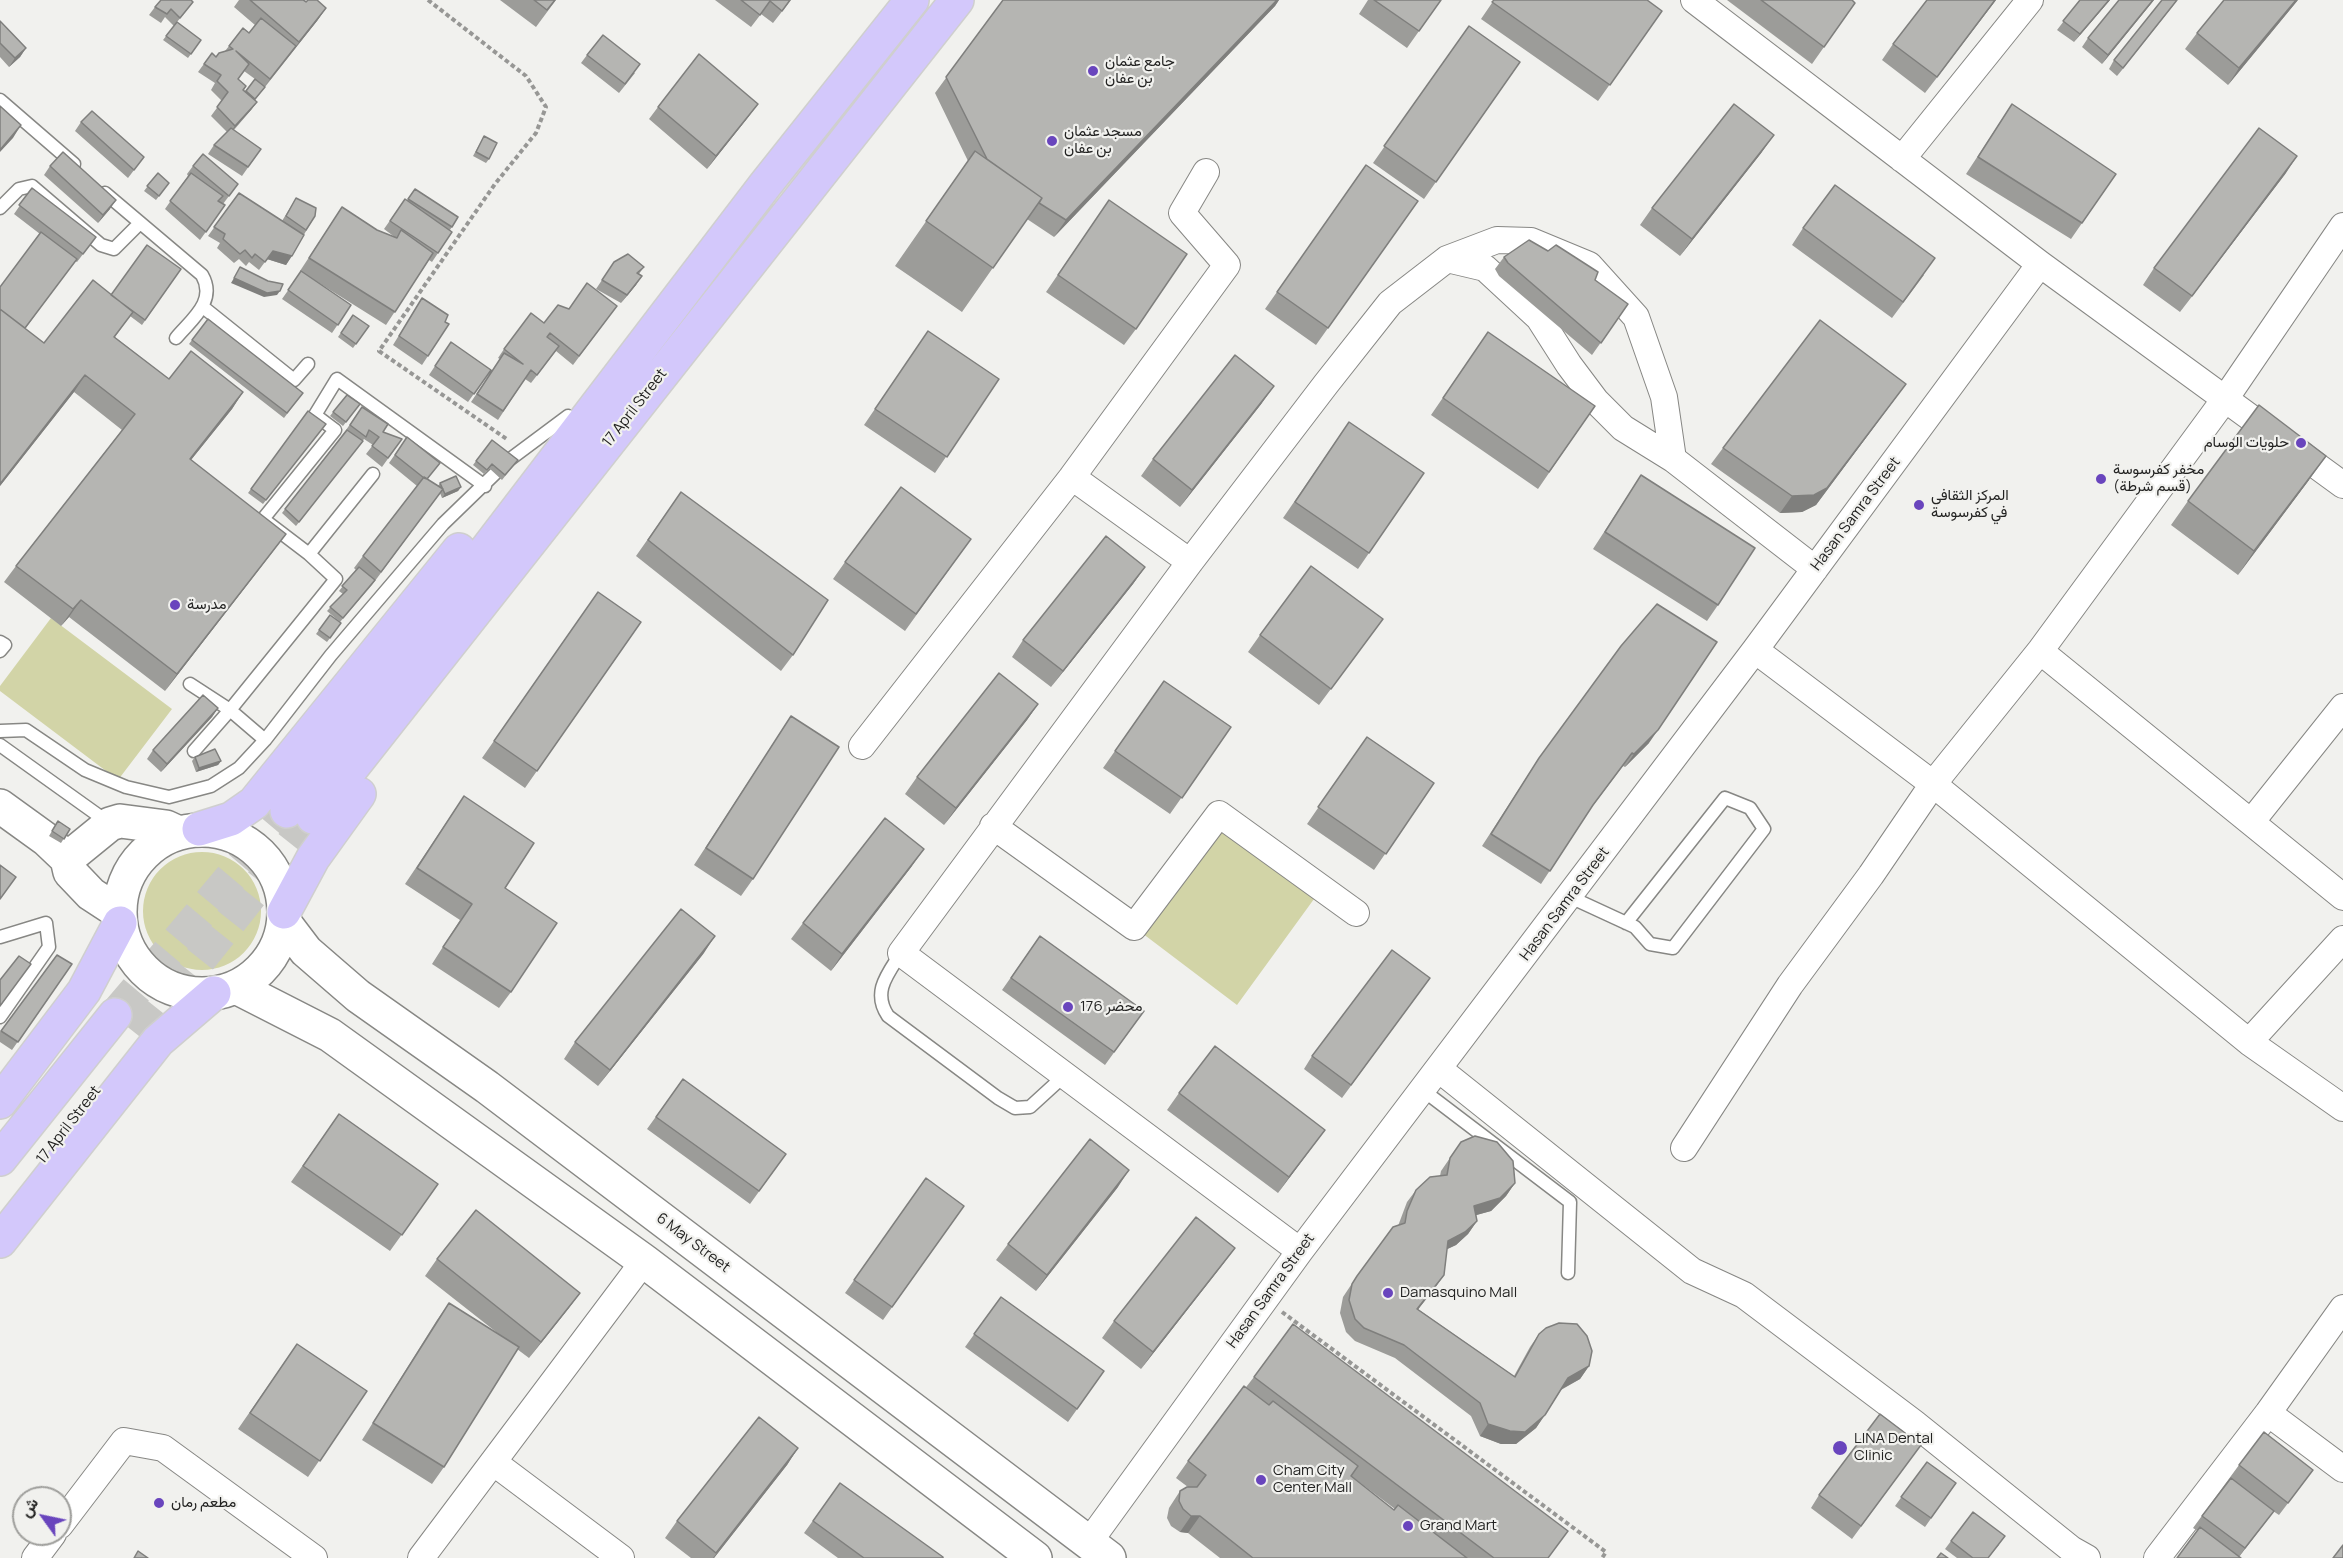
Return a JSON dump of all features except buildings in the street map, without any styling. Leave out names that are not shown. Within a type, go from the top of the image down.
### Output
[{"type":"main road","name":"17 April Street","points":[[912,0],[765,184],[300,814],[793,207],[957,0]]},
{"type":"main road","points":[[0,1102],[84,991],[120,918],[126,879],[139,859],[157,843],[231,819],[254,803],[568,416],[673,277],[732,208],[765,184]]},
{"type":"main road","points":[[0,1241],[158,1041],[225,990],[259,971],[275,949],[284,917],[332,829],[730,310],[793,207]]},
{"type":"main road","points":[[0,806],[47,840],[67,859],[70,872],[90,894],[120,918],[126,944],[137,963],[153,978],[182,991],[225,990],[330,1035],[644,1261],[1035,1558]]},
{"type":"main road","points":[[67,859],[110,824],[120,821],[236,837],[252,846],[266,860],[276,876],[282,894],[284,917]]},
{"type":"main road","name":"6 May Street","points":[[284,917],[306,951],[331,975],[487,1087],[1099,1550]]},
{"type":"main road","points":[[0,1159],[115,1015]]},
{"type":"main road","name":"17 April Street","points":[[0,1215],[139,1036]]},
{"type":"main road","points":[[456,1126],[487,1087]]},
{"type":"street","points":[[1694,0],[2040,264],[2343,485]]},
{"type":"street","points":[[1902,159],[2030,0]]},
{"type":"street","points":[[862,746],[1072,477],[1227,265],[1182,213],[1206,172]]},
{"type":"street","points":[[1684,1148],[1790,985],[1871,875],[1933,784],[2040,651],[2226,399],[2343,226]]},
{"type":"street","points":[[1300,1251],[901,953],[1190,562],[1390,303],[1447,259],[1497,240],[1531,241],[1589,265],[1636,316],[1664,397],[1673,459]]},
{"type":"street","points":[[1447,259],[1485,268],[1539,318],[1569,366],[1596,401],[1623,428],[1673,459],[1815,569]]},
{"type":"street","name":"Hasan Samra Street","points":[[1099,1550],[1265,1299],[1300,1251],[1570,897],[2040,264]]},
{"type":"street","points":[[1072,477],[1190,562]]},
{"type":"street","points":[[1755,650],[1933,784],[2249,1042],[2343,1108]]},
{"type":"street","points":[[2040,651],[2343,897]]},
{"type":"street","points":[[2252,821],[2343,707]]},
{"type":"street","points":[[993,826],[1134,927],[1219,814],[1356,913]]},
{"type":"street","points":[[2249,1042],[2343,939]]},
{"type":"street","points":[[1440,1070],[1692,1271],[1744,1295],[1914,1423],[2071,1549],[2086,1558]]},
{"type":"street","points":[[421,1558],[644,1261]]},
{"type":"street","points":[[2157,1558],[2268,1413],[2343,1308]]},
{"type":"street","points":[[2268,1413],[2343,1469]]},
{"type":"street","points":[[72,1509],[124,1441],[164,1448],[314,1558]]},
{"type":"street","points":[[493,1461],[621,1558]]},
{"type":"lane","points":[[0,100],[81,171]]},
{"type":"lane","points":[[0,208],[19,189],[32,186],[101,245],[114,249],[139,224]]},
{"type":"lane","points":[[98,186],[139,224],[202,275],[208,290],[203,307],[176,338]]},
{"type":"lane","points":[[203,307],[294,380],[308,364]]},
{"type":"lane","points":[[194,751],[336,579],[309,554],[263,519],[335,430],[315,415],[337,380],[485,486]]},
{"type":"lane","points":[[0,731],[27,730],[85,770],[126,787],[168,797],[211,786],[239,768],[265,740],[332,655],[443,524],[485,486],[509,460],[568,416]]},
{"type":"lane","points":[[309,554],[373,474]]},
{"type":"lane","points":[[0,642],[5,645],[0,651]]},
{"type":"lane","points":[[190,684],[230,710],[265,740]]},
{"type":"lane","points":[[0,746],[110,824]]},
{"type":"lane","points":[[1570,897],[1626,923],[1635,927],[1650,944],[1673,948],[1764,829],[1750,808],[1725,798],[1626,923]]},
{"type":"lane","points":[[0,937],[46,923],[49,947],[0,1017]]},
{"type":"lane","points":[[901,953],[883,982],[879,994],[880,1005],[888,1016],[998,1098],[1016,1108],[1030,1107],[1065,1075]]},
{"type":"lane","points":[[1424,1091],[1570,1202],[1568,1273]]},
{"type":"path","points":[[428,0],[526,76],[546,106],[536,133],[495,184],[379,351],[524,451]]},
{"type":"path","points":[[1265,1299],[1606,1552],[1602,1558]]},
{"type":"green space","points":[[51,618],[172,709],[118,780],[0,691],[0,686]]},
{"type":"green space","points":[[1219,814],[1322,888],[1237,1005],[1134,927]]},
{"type":"green space","points":[[202,852],[225,857],[244,869],[256,888],[261,911],[256,934],[244,953],[225,965],[202,970],[179,965],[160,953],[148,934],[143,911],[148,888],[160,869],[179,857]]},
{"type":"tunnel","points":[[115,1015],[287,811]]},
{"type":"tunnel","points":[[139,1036],[313,817]]},
{"type":"place","name":"جامع عثمان بن عفان","points":[[1093,71]]},
{"type":"place","name":"مسجد عثمان بن عفان","points":[[1052,141]]},
{"type":"place","name":"حلويات الوسام","points":[[2301,443]]},
{"type":"place","name":"مخفر كفرسوسة (قسم شرطة)","points":[[2101,479]]},
{"type":"place","name":"المركز الثقافي في كفرسوسة","points":[[1919,505]]},
{"type":"place","name":"مدرسة","points":[[175,605]]},
{"type":"place","name":"محضر 176","points":[[1068,1007]]},
{"type":"place","name":"Damasquino Mall","points":[[1388,1293]]},
{"type":"place","name":"LINA Dental Clinic","points":[[1840,1448]]},
{"type":"place","name":"Cham City Center Mall","points":[[1261,1480]]},
{"type":"place","name":"مطعم رمان","points":[[159,1503]]},
{"type":"place","name":"Grand Mart","points":[[1408,1526]]}]
